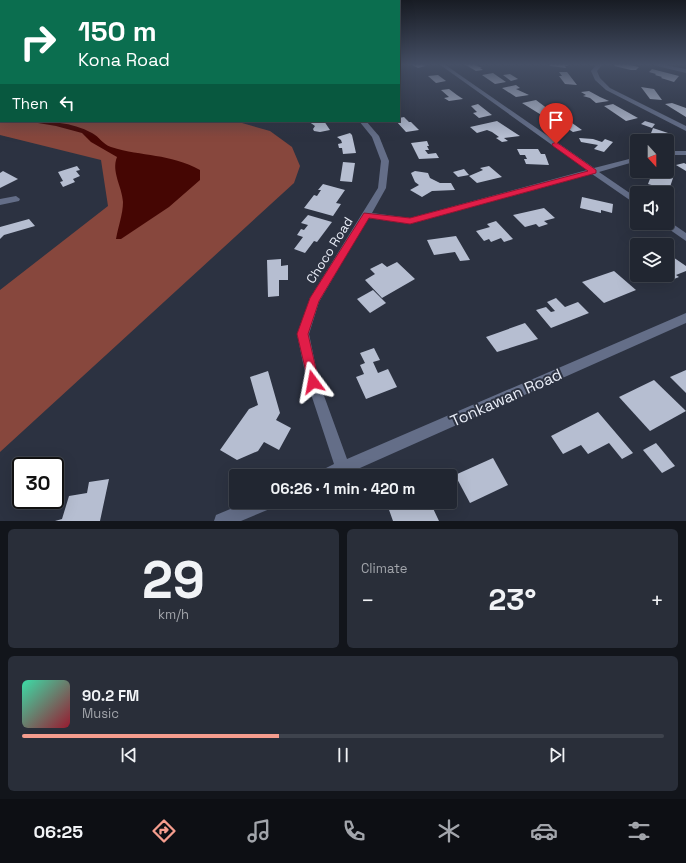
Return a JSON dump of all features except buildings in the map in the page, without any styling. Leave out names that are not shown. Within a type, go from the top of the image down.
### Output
[{"type":"street","points":[[476,88],[630,197]]},
{"type":"street","points":[[607,88],[686,129]]},
{"type":"street","name":"Choco Road","points":[[343,468],[313,382],[303,334],[314,300],[382,188],[385,161],[375,136],[363,122]]},
{"type":"street","points":[[674,153],[686,154]]},
{"type":"street","points":[[366,215],[410,221],[630,161]]},
{"type":"street","points":[[0,202],[16,199]]},
{"type":"street","points":[[674,229],[686,238]]},
{"type":"street","name":"Tonkawan Road","points":[[343,468],[686,318]]},
{"type":"street","points":[[222,521],[250,509]]},
{"type":"shaded area","points":[[0,122],[238,122],[270,131],[292,147],[300,166],[294,183],[0,452],[0,290],[108,206],[101,160],[0,135]]},
{"type":"shaded area","points":[[32,122],[51,122],[76,126],[97,136],[105,144],[111,147],[178,161],[200,170],[200,180],[169,207],[121,239],[116,239],[123,207],[121,190],[115,168],[117,157],[91,142],[82,133],[56,126]]},
{"type":"route","points":[[313,382],[303,334],[314,300],[366,215],[410,221],[594,171],[556,144]]}]
